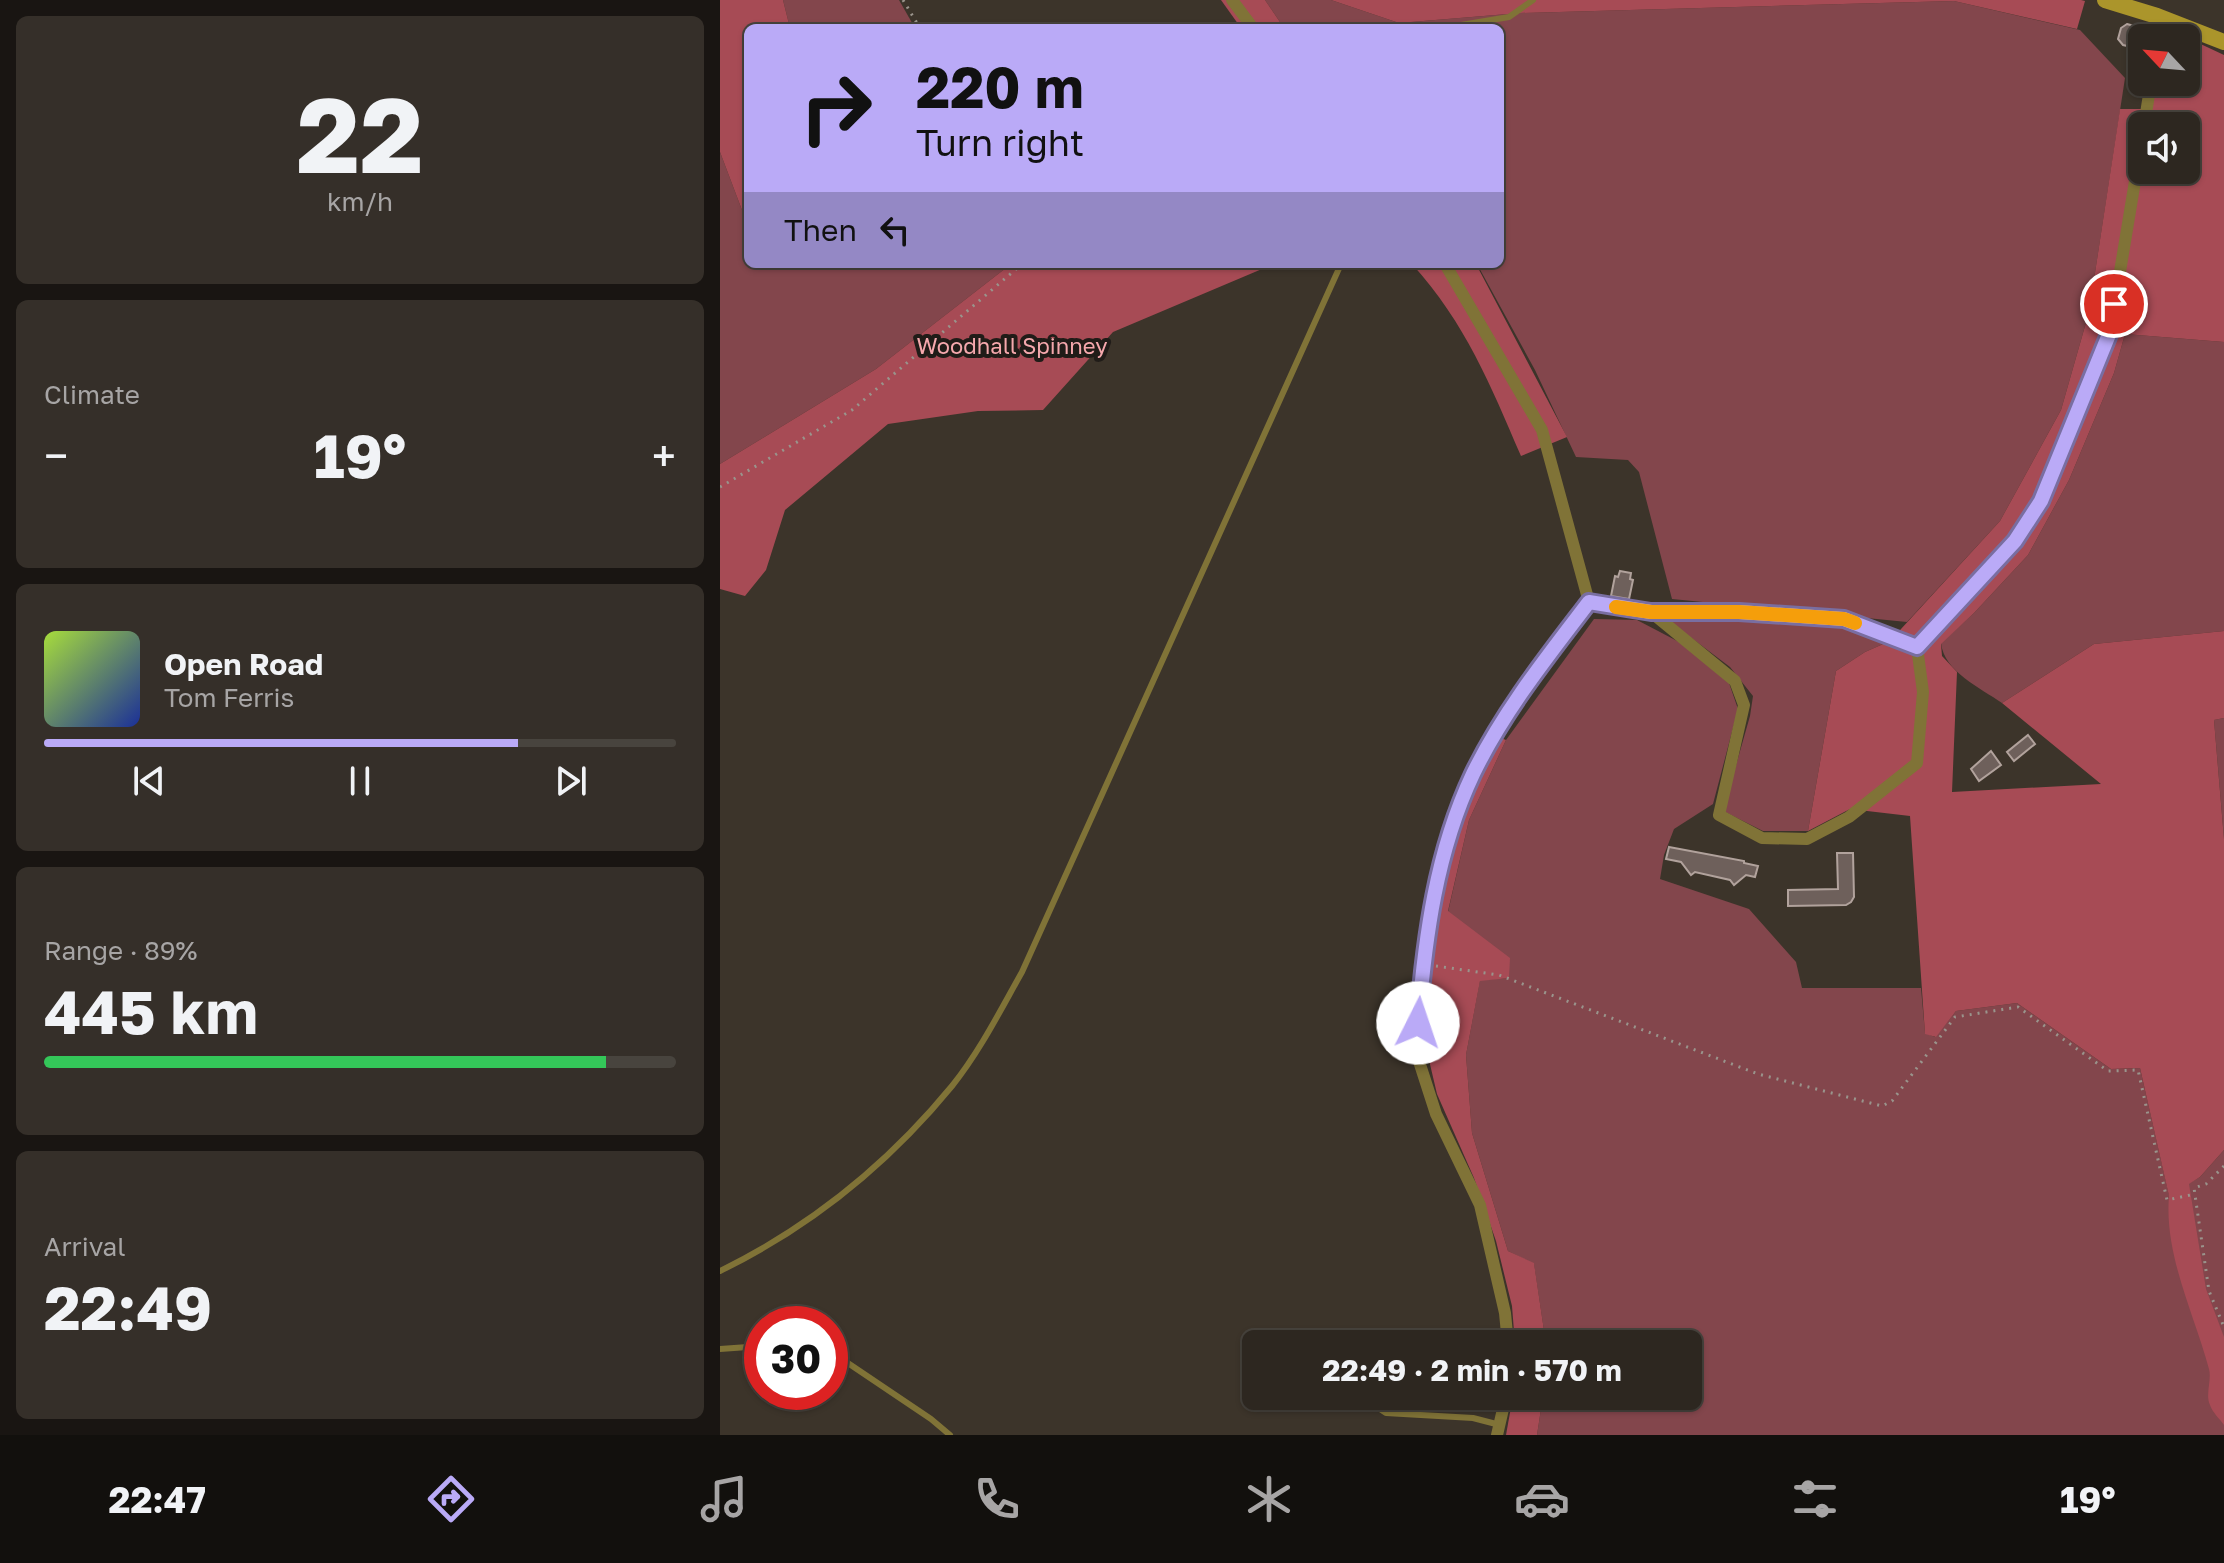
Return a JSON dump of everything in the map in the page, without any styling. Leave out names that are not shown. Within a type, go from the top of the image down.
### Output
[{"type":"main road","points":[[2105,0],[2224,42]]},
{"type":"street","points":[[1232,0],[1250,24]]},
{"type":"street","points":[[2156,24],[2157,16]]},
{"type":"street","points":[[1917,647],[2015,541],[2041,501],[2110,332],[2135,184]]},
{"type":"street","points":[[1447,268],[1542,430],[1589,602]]},
{"type":"street","points":[[1589,602],[1651,612],[1739,612],[1844,619],[1917,647]]},
{"type":"street","points":[[1507,1330],[1480,1205],[1436,1114],[1416,1052],[1423,964],[1436,887],[1451,833],[1474,774],[1527,683],[1589,602]]},
{"type":"street","points":[[1651,612],[1735,681],[1744,705],[1719,815],[1762,838],[1807,839],[1849,817],[1917,763],[1923,692],[1917,647]]},
{"type":"street","points":[[1498,1430],[1503,1410]]},
{"type":"lane","points":[[1467,24],[1509,17],[1533,0]]},
{"type":"lane","points":[[720,1271],[748,1258],[858,1184],[905,1139],[953,1084],[989,1031],[1022,972],[1339,268]]},
{"type":"lane","points":[[720,1349],[744,1347]]},
{"type":"lane","points":[[848,1363],[950,1435]]},
{"type":"lane","points":[[1380,1410],[1396,1416],[1473,1418],[1498,1430]]},
{"type":"path","points":[[903,0],[918,24]]},
{"type":"path","points":[[720,487],[852,410],[1017,268]]},
{"type":"path","points":[[1423,964],[1499,975],[1758,1074],[1882,1106],[1892,1101],[1955,1017],[2018,1007],[2108,1071],[2138,1070],[2167,1200],[2195,1194]]},
{"type":"path","points":[[2224,1166],[2206,1184],[2194,1188],[2209,1291],[2224,1327]]},
{"type":"shaded area","points":[[783,0],[899,0],[913,24],[789,24]]},
{"type":"shaded area","points":[[1265,0],[1331,0],[1399,23],[1520,13],[1954,1],[2080,30],[2125,78],[2089,312],[2061,410],[2000,521],[1907,622],[1672,599],[1639,472],[1628,460],[1576,457],[1535,370],[1479,268],[1504,268],[1504,24],[1281,24]]},
{"type":"shaded area","points":[[720,152],[744,215],[744,268],[1006,268],[876,369],[720,464]]},
{"type":"shaded area","points":[[2125,334],[2224,342],[2224,631],[2094,644],[2002,703],[1956,671],[1941,643],[2028,555],[2069,480],[2114,373]]},
{"type":"shaded area","points":[[1661,615],[1849,627],[1890,641],[1865,652],[1836,671],[1808,831],[1763,831],[1723,811],[1753,696],[1730,667]]},
{"type":"shaded area","points":[[1594,619],[1637,620],[1681,643],[1729,683],[1738,709],[1713,804],[1674,829],[1664,855],[1660,879],[1749,909],[1796,962],[1802,988],[1921,988],[1925,1033],[1935,1037],[1956,1011],[2017,1003],[2111,1069],[2140,1068],[2169,1195],[2200,1177],[2224,1150],[2224,1435],[1537,1435],[1541,1410],[1702,1410],[1702,1330],[1544,1330],[1534,1264],[1508,1251],[1472,1133],[1466,1055],[1480,980],[1509,978],[1448,912],[1469,820],[1506,740]]},
{"type":"shaded area","points":[[2224,718],[2224,839],[2214,720]]},
{"type":"green space","points":[[720,0],[783,0],[789,24],[744,24],[744,215],[720,152]]},
{"type":"green space","points":[[1221,0],[1265,0],[1281,24],[1238,24]]},
{"type":"green space","points":[[1331,0],[2085,1],[2077,29],[1954,1],[1520,13],[1399,23]]},
{"type":"green space","points":[[2200,44],[2224,55],[2224,342],[2125,334],[2114,373],[2069,480],[2028,555],[1941,644],[1942,656],[1957,672],[1952,792],[2101,784],[2002,703],[2094,644],[2224,631],[2224,718],[2214,720],[2224,839],[2224,1150],[2200,1177],[2189,1184],[2206,1289],[2224,1337],[2224,1425],[2209,1401],[2209,1369],[2176,1262],[2171,1240],[2169,1196],[2140,1068],[2111,1069],[2017,1003],[1956,1011],[1936,1037],[1925,1034],[1910,816],[1850,809],[1808,831],[1836,671],[1865,652],[1890,641],[2000,521],[2061,410],[2089,312],[2120,109],[2150,109],[2152,96],[2200,96]]},
{"type":"green space","name":"Woodhall Spinney","points":[[1006,268],[1265,268],[1113,332],[1043,410],[978,411],[888,424],[785,510],[766,570],[745,596],[720,589],[720,464],[876,369]]},
{"type":"green space","points":[[1415,268],[1478,268],[1567,437],[1521,456],[1475,356]]},
{"type":"green space","points":[[1501,738],[1506,740],[1469,820],[1448,911],[1510,958],[1509,978],[1480,981],[1466,1055],[1472,1133],[1508,1251],[1534,1263],[1544,1330],[1514,1330],[1512,1306],[1496,1241],[1474,1178],[1437,1094],[1425,1043],[1435,919],[1454,837],[1474,785]]},
{"type":"green space","points":[[1510,1410],[1541,1410],[1537,1435],[1506,1435]]},
{"type":"building","points":[[2128,24],[2128,46],[2118,39],[2121,28]]},
{"type":"building","points":[[1620,571],[1631,573],[1630,579],[1633,580],[1629,599],[1611,596],[1615,576],[1618,577]]},
{"type":"building","points":[[2028,735],[2035,744],[2014,761],[2007,752]]},
{"type":"building","points":[[1991,751],[2001,765],[1979,781],[1971,769]]},
{"type":"building","points":[[1669,847],[1744,861],[1758,866],[1755,877],[1746,875],[1734,885],[1730,880],[1695,872],[1691,875],[1681,862],[1666,859]]},
{"type":"building","points":[[1837,853],[1853,853],[1854,897],[1851,902],[1846,905],[1788,906],[1788,890],[1838,889]]},
{"type":"slow traffic","points":[[1616,607],[1651,612],[1739,612],[1844,619],[1855,623]]},
{"type":"route","points":[[1418,1023],[1424,953],[1436,887],[1451,833],[1474,774],[1527,683],[1589,602],[1651,612],[1739,612],[1844,619],[1917,647],[2015,541],[2041,501],[2110,332],[2114,304]]}]
